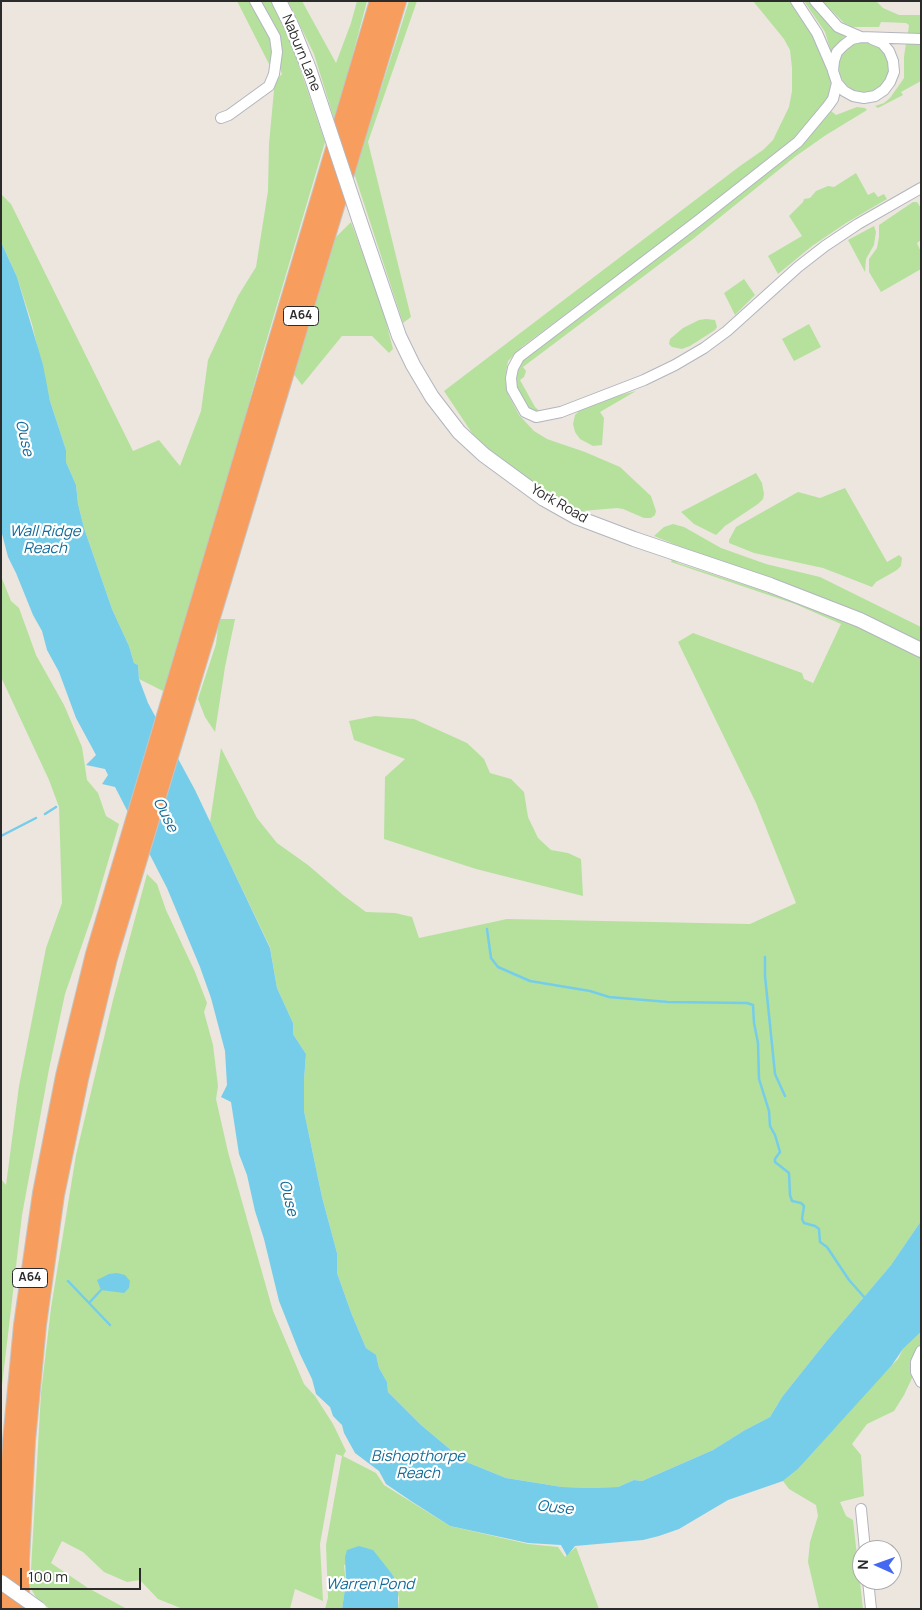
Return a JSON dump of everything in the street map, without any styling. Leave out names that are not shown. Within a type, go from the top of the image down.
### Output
[{"type":"highway","name":"A64","points":[[6,1609],[6,1559],[12,1441],[23,1326],[42,1193],[65,1076],[199,630],[378,1]]},
{"type":"highway","name":"A64","points":[[199,630],[397,1]]},
{"type":"highway","name":"A64","points":[[20,1609],[20,1560],[26,1441],[37,1325],[55,1195],[102,956]]},
{"type":"main road","name":"Naburn Lane","points":[[279,1],[292,27],[309,70],[359,219]]},
{"type":"main road","name":"York Road","points":[[359,219],[399,336],[413,365],[432,397],[454,425],[484,455],[544,499],[576,517],[634,539],[770,585],[860,620],[921,650]]},
{"type":"main road","points":[[1,1582],[39,1609]]},
{"type":"street","points":[[221,118],[229,115],[269,86],[274,74],[277,52],[275,37],[255,1]]},
{"type":"street","points":[[796,1],[817,33],[837,83],[844,91],[854,96],[864,98],[874,96],[884,90],[890,82],[893,67],[889,51],[872,38]]},
{"type":"street","points":[[815,1],[838,27],[862,37],[921,39]]},
{"type":"street","points":[[833,71],[837,52],[852,39],[862,37]]},
{"type":"street","points":[[837,83],[833,99],[798,142],[519,357],[513,368],[511,378],[512,389],[525,412],[536,417],[561,412],[644,380],[675,365],[704,348],[727,331],[798,267],[825,246],[858,224],[921,188]]},
{"type":"street","points":[[921,1351],[916,1362],[916,1372],[921,1382]]},
{"type":"street","points":[[861,1509],[864,1540]]},
{"type":"street","points":[[869,1590],[871,1609]]},
{"type":"green space","points":[[237,1],[271,1],[292,45],[325,142],[261,359],[203,572],[165,692],[139,679],[138,665],[134,663],[129,646],[112,609],[84,528],[78,504],[76,485],[66,462],[66,450],[50,401],[32,324],[17,277],[1,242],[1,194],[11,204],[133,451],[159,440],[180,466],[201,411],[208,360],[238,296],[256,267],[268,191],[273,84],[282,74],[275,54],[269,64]]},
{"type":"green space","points":[[288,1],[302,1],[336,63],[357,1],[367,1],[335,122],[314,54]]},
{"type":"green space","points":[[409,1],[417,1],[368,142],[411,317],[403,323],[354,173]]},
{"type":"green space","points":[[753,1],[791,1],[814,35],[831,82],[830,95],[826,101],[794,138],[665,240],[523,346],[508,361],[505,378],[508,394],[519,415],[534,431],[547,439],[620,467],[651,496],[656,511],[655,515],[651,518],[644,518],[617,508],[582,511],[539,488],[499,459],[472,433],[444,391],[763,150],[773,140],[789,107],[792,91],[790,50],[784,39]]},
{"type":"green space","points":[[804,1],[809,1],[829,23],[845,36],[831,52],[825,32]]},
{"type":"green space","points":[[822,1],[876,1],[883,8],[899,15],[921,15],[921,34],[908,33],[909,25],[906,23],[881,22],[879,27],[853,27],[844,23]]},
{"type":"green space","points":[[864,42],[874,44],[882,49],[887,57],[889,67],[887,77],[882,85],[874,90],[864,92],[854,90],[846,85],[841,77],[839,67],[841,57],[846,49],[854,44]]},
{"type":"green space","points":[[906,43],[921,44],[921,81],[901,92],[903,95],[878,108],[875,106],[884,103],[890,98],[904,78]]},
{"type":"green space","points":[[857,107],[867,110],[796,156],[693,239],[523,367],[526,371],[524,377],[520,380],[535,407],[543,414],[533,411],[528,407],[516,384],[516,374],[519,365],[526,356],[707,221],[803,143],[831,111],[836,115]]},
{"type":"green space","points":[[856,173],[868,195],[874,192],[878,197],[884,194],[887,199],[812,246],[778,274],[768,256],[802,236],[789,216],[804,199],[810,198],[816,191],[828,186],[834,187]]},
{"type":"green space","points":[[913,202],[917,202],[921,208],[921,240],[917,243],[921,252],[921,269],[881,292],[869,272],[869,259],[877,248],[879,225]]},
{"type":"green space","points":[[351,222],[382,306],[393,349],[389,353],[372,336],[342,336],[302,385],[292,372],[335,238]]},
{"type":"green space","points":[[874,226],[876,232],[874,245],[866,259],[865,272],[848,240]]},
{"type":"green space","points":[[744,279],[755,295],[735,315],[724,293]]},
{"type":"green space","points":[[699,320],[715,320],[717,327],[715,330],[682,349],[672,347],[669,344],[670,339],[683,328]]},
{"type":"green space","points":[[809,324],[821,347],[794,361],[782,339]]},
{"type":"green space","points":[[636,391],[600,412],[604,418],[602,445],[593,446],[580,439],[575,432],[573,424],[575,415],[580,410]]},
{"type":"green space","points":[[756,473],[762,483],[763,499],[725,526],[716,535],[694,524],[681,512]]},
{"type":"green space","points":[[845,488],[887,562],[899,555],[902,558],[901,566],[897,570],[876,582],[872,587],[823,568],[754,553],[729,543],[736,527],[798,492],[820,498]]},
{"type":"green space","points":[[673,524],[684,527],[721,548],[766,564],[820,577],[921,627],[921,644],[654,536],[664,527]]},
{"type":"green space","points":[[674,554],[674,560],[678,563],[764,591],[842,621],[844,617],[921,656],[921,1221],[891,1265],[782,1397],[770,1417],[713,1450],[642,1481],[634,1480],[618,1487],[562,1487],[506,1478],[464,1461],[421,1425],[388,1392],[387,1382],[379,1368],[376,1356],[366,1348],[337,1273],[337,1253],[322,1197],[304,1111],[306,1054],[293,1034],[293,1023],[277,988],[270,947],[210,822],[221,748],[257,818],[277,843],[308,865],[366,912],[395,913],[412,917],[419,938],[507,919],[750,924],[796,903],[756,803],[678,642],[693,633],[802,673],[804,679],[813,683],[809,692],[841,624],[795,604],[671,562]]},
{"type":"green space","points":[[1,576],[11,601],[19,608],[36,655],[64,705],[82,747],[87,780],[98,793],[106,816],[119,824],[93,913],[65,994],[49,1069],[22,1215],[1,1394],[1,1179],[6,1185],[19,1086],[46,948],[62,903],[59,807],[49,780],[1,677]]},
{"type":"green space","points":[[219,619],[235,619],[215,732],[205,717],[198,699],[216,644]]},
{"type":"green space","points":[[375,716],[414,719],[467,743],[484,759],[490,773],[511,779],[524,792],[528,817],[538,838],[551,850],[568,853],[581,859],[583,896],[476,869],[384,839],[385,777],[405,759],[354,740],[349,721]]},
{"type":"green space","points":[[147,874],[157,884],[166,910],[195,972],[207,1003],[204,1012],[213,1045],[218,1086],[216,1099],[228,1152],[273,1311],[304,1384],[315,1396],[333,1424],[346,1451],[343,1456],[376,1473],[384,1485],[450,1526],[528,1544],[558,1547],[565,1557],[576,1547],[599,1609],[398,1609],[399,1598],[392,1574],[382,1563],[344,1565],[346,1584],[342,1609],[325,1609],[328,1598],[326,1545],[342,1456],[336,1454],[320,1544],[323,1601],[295,1589],[290,1609],[183,1609],[158,1599],[140,1580],[127,1582],[104,1572],[83,1552],[62,1541],[51,1563],[88,1588],[127,1609],[50,1609],[37,1599],[30,1587],[41,1393],[51,1308],[76,1155],[113,1000]]},
{"type":"green space","points":[[921,1332],[921,1347],[914,1374],[904,1395],[894,1411],[867,1424],[852,1444],[861,1455],[864,1496],[840,1502],[846,1516],[853,1520],[855,1540],[852,1540],[852,1590],[861,1590],[863,1609],[819,1609],[808,1562],[810,1542],[818,1516],[816,1505],[789,1489],[783,1481],[798,1469],[898,1359],[903,1349]]},
{"type":"water","name":"Wall Ridge Reach","points":[[1,242],[17,277],[43,365],[50,401],[66,450],[66,462],[76,485],[78,504],[84,528],[112,609],[129,646],[134,663],[138,665],[139,679],[148,703],[195,790],[270,948],[277,988],[293,1023],[293,1034],[306,1054],[304,1111],[322,1197],[337,1253],[337,1273],[366,1348],[376,1355],[379,1368],[387,1382],[388,1392],[421,1425],[464,1461],[506,1478],[562,1487],[590,1488],[618,1487],[634,1480],[642,1481],[713,1450],[770,1417],[782,1397],[891,1265],[921,1221],[921,1332],[903,1349],[892,1365],[798,1469],[783,1481],[728,1500],[679,1529],[659,1536],[643,1540],[575,1546],[567,1556],[561,1545],[528,1543],[450,1526],[411,1501],[386,1484],[379,1471],[355,1453],[344,1433],[342,1425],[333,1416],[330,1407],[316,1394],[312,1379],[279,1301],[247,1175],[239,1154],[231,1102],[221,1097],[227,1085],[225,1051],[211,998],[200,967],[167,888],[115,787],[102,784],[108,775],[105,769],[86,765],[96,755],[76,718],[59,672],[47,650],[42,631],[8,557],[1,530]]},
{"type":"water","points":[[109,1274],[125,1275],[130,1281],[129,1288],[124,1293],[101,1290],[97,1280]]},
{"type":"water","name":"Warren Pond","points":[[359,1546],[373,1550],[392,1574],[398,1585],[398,1609],[342,1609],[346,1583],[345,1557],[347,1550]]},
{"type":"waterway","points":[[45,814],[56,807]]},
{"type":"waterway","points":[[1,836],[36,818]]},
{"type":"waterway","points":[[487,929],[491,958],[498,967],[530,981],[590,991],[609,997],[668,1002],[747,1003],[753,1005],[758,1043],[759,1079],[769,1111],[770,1126],[780,1152],[775,1162],[789,1173],[790,1195],[792,1201],[801,1203],[804,1206],[802,1219],[804,1223],[819,1229],[820,1242],[827,1247],[849,1280],[865,1298]]},
{"type":"waterway","points":[[765,957],[765,976],[775,1074],[785,1096]]},
{"type":"waterway","points":[[68,1281],[110,1325]]},
{"type":"waterway","points":[[89,1303],[101,1290]]},
{"type":"water label","name":"Ouse","points":[[24,438]]},
{"type":"water label","name":"Ouse","points":[[165,815]]},
{"type":"water label","name":"Ouse","points":[[288,1198]]},
{"type":"water label","name":"Bishopthorpe Reach","points":[[418,1466]]},
{"type":"water label","name":"Ouse","points":[[555,1508]]}]
